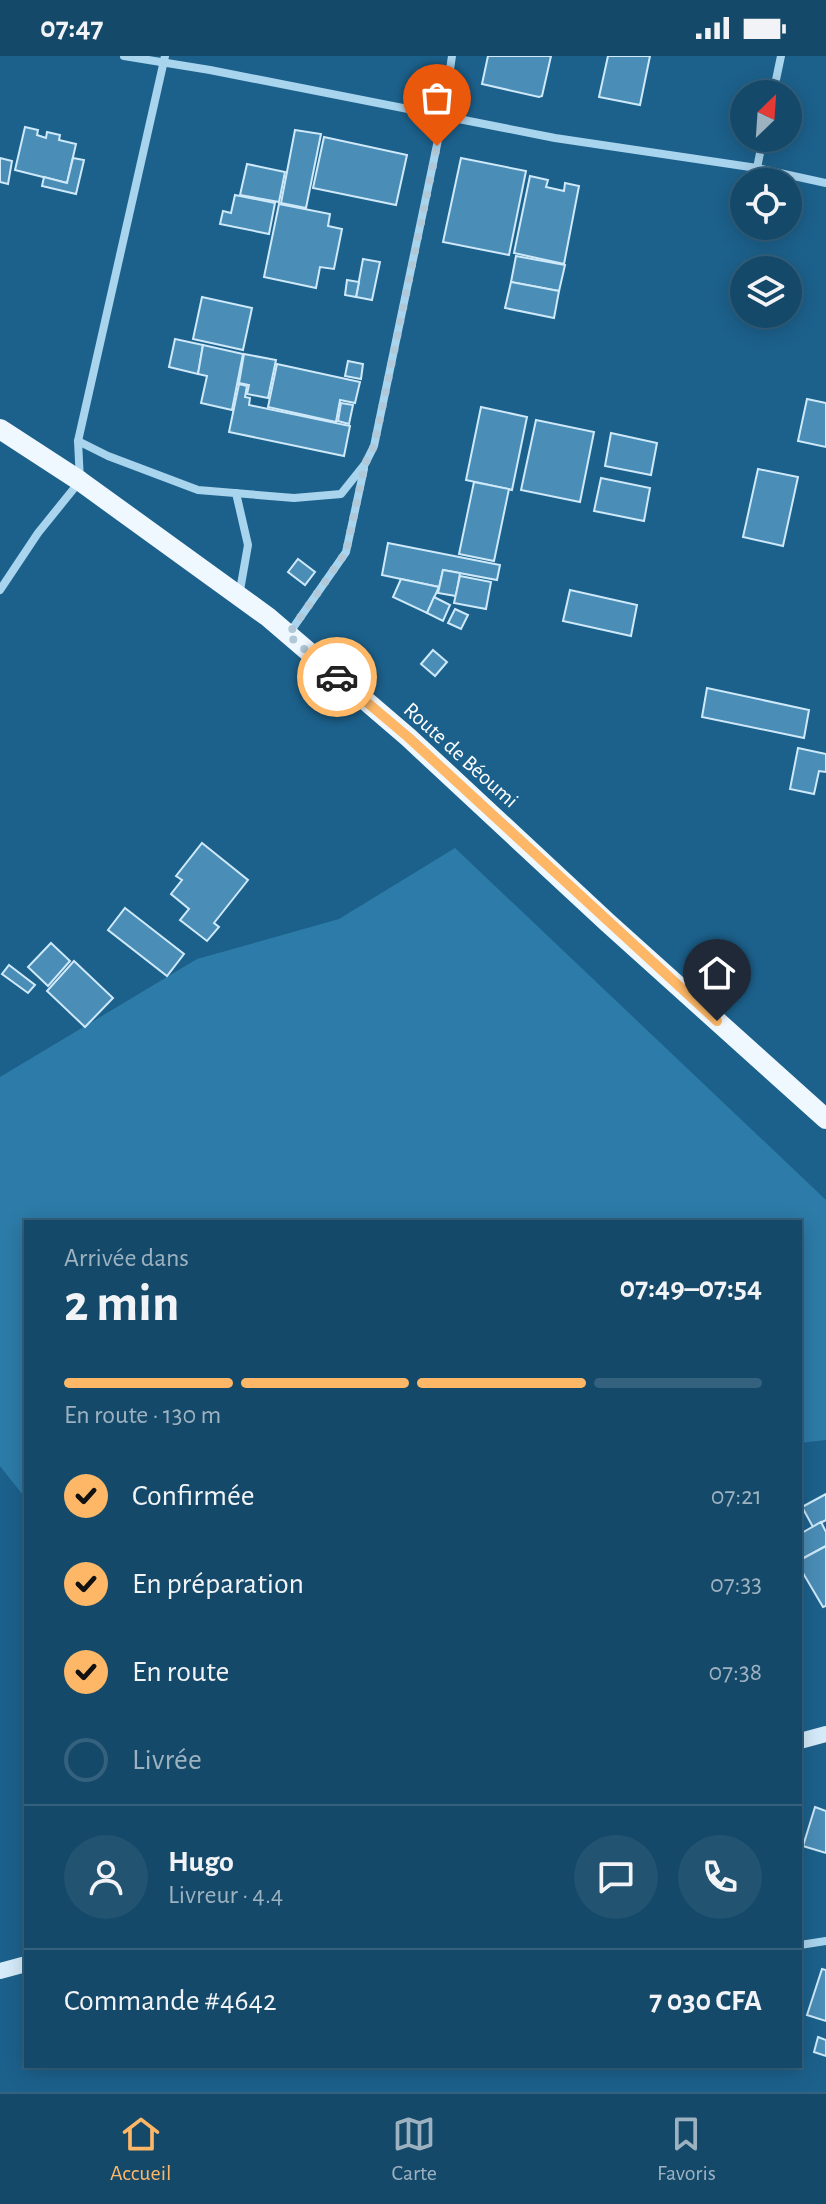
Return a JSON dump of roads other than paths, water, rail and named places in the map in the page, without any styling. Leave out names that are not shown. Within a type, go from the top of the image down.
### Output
[{"type":"main road","name":"Route de Béoumi","points":[[0,429],[80,481],[288,635],[408,737],[826,1119]]},
{"type":"main road","points":[[802,1740],[826,1734]]},
{"type":"main road","points":[[0,1971],[24,1965]]},
{"type":"street","points":[[124,56],[164,60],[555,138],[757,168],[760,152]]},
{"type":"street","points":[[78,441],[108,456],[198,490],[294,498],[341,494],[365,464],[374,446],[443,116],[452,56]]},
{"type":"street","points":[[776,80],[781,56]]},
{"type":"street","points":[[0,590],[38,533],[80,481],[78,441],[164,60]]},
{"type":"street","points":[[802,178],[826,183]]},
{"type":"street","points":[[288,635],[346,552],[365,464]]},
{"type":"street","points":[[236,493],[248,545],[239,597]]},
{"type":"street","points":[[802,1945],[826,1941]]}]
